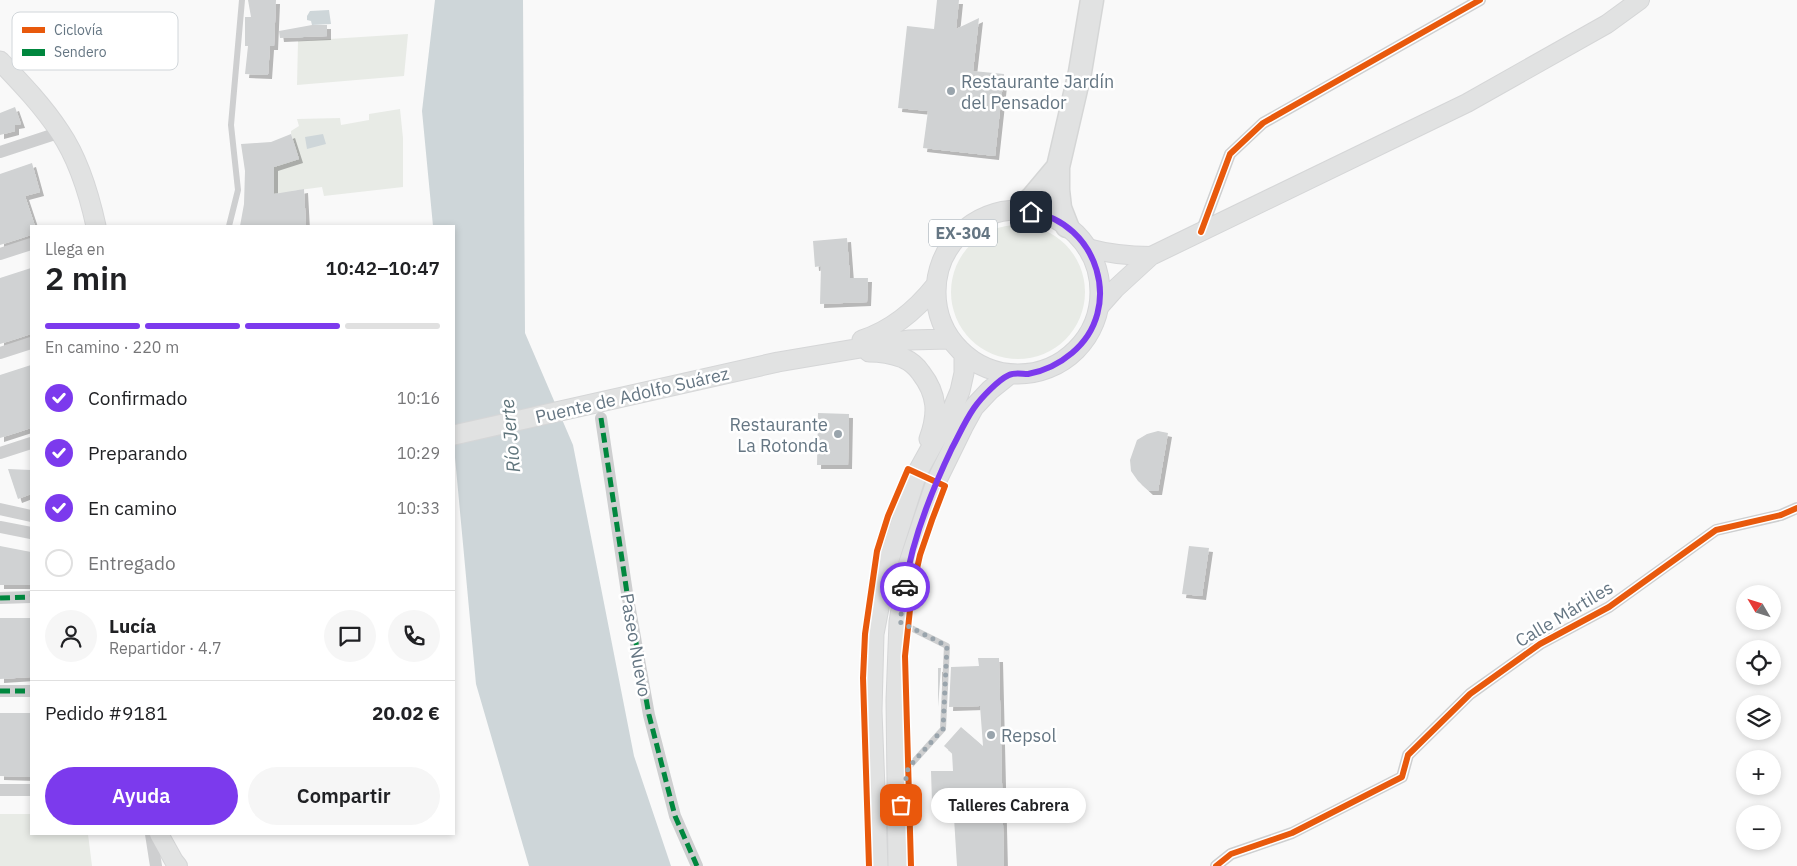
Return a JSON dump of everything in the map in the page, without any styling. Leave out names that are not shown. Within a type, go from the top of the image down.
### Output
[{"type":"highway","points":[[1067,226],[1059,199],[1058,168],[1080,72],[1092,0]]},
{"type":"highway","points":[[1018,210],[1032,198],[1058,168]]},
{"type":"main road","points":[[1099,307],[1115,289],[1151,256],[1467,103],[1607,24],[1640,0]]},
{"type":"main road","points":[[0,61],[27,89],[61,132],[80,170],[92,225]]},
{"type":"main road","points":[[0,73],[27,89]]},
{"type":"main road","name":"EX-304","points":[[1018,210],[1044,214],[1067,226],[1087,248],[1093,259],[1098,277],[1099,307],[1094,324],[1085,339],[1074,352],[1060,362],[1036,372],[1010,374],[986,368],[964,354],[950,339],[939,314],[936,286],[942,262],[954,241],[972,224],[994,214],[1018,210]]},
{"type":"main road","points":[[1087,248],[1109,254],[1151,256]]},
{"type":"main road","points":[[810,356],[875,336],[901,321],[920,306],[936,286]]},
{"type":"main road","points":[[810,356],[908,340],[950,339]]},
{"type":"main road","points":[[847,351],[877,352],[905,358],[918,368],[932,390],[935,402],[934,424],[887,566],[874,634],[872,710],[878,866]]},
{"type":"main road","points":[[917,473],[953,408],[960,391],[964,373],[964,354]]},
{"type":"main road","name":"Puente de Adolfo Suárez","points":[[455,434],[810,356]]},
{"type":"main road","points":[[898,866],[896,700],[900,622],[908,564],[936,482],[962,427],[974,407],[990,390],[1010,374]]},
{"type":"main road","points":[[160,835],[178,866]]},
{"type":"street","points":[[1201,232],[1230,154],[1263,123],[1480,0]]},
{"type":"street","points":[[0,152],[61,132]]},
{"type":"street","points":[[0,254],[30,244]]},
{"type":"street","points":[[0,353],[30,343]]},
{"type":"street","name":"Paseo Nuevo","points":[[601,418],[627,593],[648,715],[675,816],[697,866]]},
{"type":"street","points":[[0,453],[30,443]]},
{"type":"street","name":"Calle Mártiles","points":[[1216,866],[1231,854],[1292,833],[1402,777],[1408,755],[1470,694],[1540,644],[1609,607],[1716,530],[1781,515],[1797,508]]},
{"type":"street","points":[[0,509],[30,516]]},
{"type":"street","points":[[0,527],[30,533]]},
{"type":"street","points":[[0,598],[30,598]]},
{"type":"street","points":[[0,691],[30,691]]},
{"type":"street","points":[[0,790],[30,790]]},
{"type":"street","points":[[151,835],[156,866]]},
{"type":"lane","points":[[229,225],[238,190],[230,125],[242,0]]},
{"type":"lane","points":[[897,823],[908,768],[943,729],[947,646],[900,622]]},
{"type":"shaded area","points":[[408,34],[404,76],[297,85],[298,41]]},
{"type":"shaded area","points":[[400,109],[403,138],[403,187],[324,196],[322,187],[292,191],[274,202],[274,167],[299,159],[291,134],[291,131],[299,126],[297,119],[340,118],[341,125],[369,120],[369,114]]},
{"type":"shaded area","points":[[1018,225],[1043,231],[1065,245],[1079,267],[1085,292],[1079,317],[1065,339],[1043,353],[1018,359],[993,353],[971,339],[957,317],[951,292],[957,267],[971,245],[993,231]]},
{"type":"shaded area","points":[[0,814],[30,814],[30,835],[88,835],[92,866],[0,866]]},
{"type":"water","name":"Río Jerte","points":[[435,0],[523,0],[525,333],[573,445],[634,756],[671,866],[529,866],[476,684],[455,458],[455,225],[433,225],[422,111]]},
{"type":"water","points":[[329,10],[331,24],[312,25],[311,21],[307,20],[310,11]]},
{"type":"water","points":[[323,134],[326,144],[307,149],[305,137]]},
{"type":"building","points":[[248,0],[276,0],[274,46],[270,46],[268,75],[245,74],[248,46],[245,46],[245,17],[251,17]]},
{"type":"building","name":"Restaurante Jardín del Pensador","points":[[937,0],[959,0],[956,29],[979,18],[973,71],[1004,74],[995,156],[923,148],[928,111],[898,108],[907,26],[934,29]]},
{"type":"building","points":[[312,25],[327,25],[327,36],[280,38],[279,31]]},
{"type":"building","points":[[15,107],[21,124],[15,125],[15,131],[0,135],[0,113]]},
{"type":"building","points":[[291,134],[299,159],[274,167],[274,194],[304,189],[306,225],[240,225],[244,204],[245,171],[241,144],[271,142]]},
{"type":"building","points":[[32,163],[40,192],[25,196],[35,225],[30,225],[30,235],[0,245],[0,174]]},
{"type":"building","points":[[847,238],[850,278],[868,278],[867,302],[820,304],[821,266],[815,267],[813,241]]},
{"type":"building","points":[[30,268],[30,334],[0,344],[0,278]]},
{"type":"building","points":[[30,365],[30,428],[0,438],[0,375]]},
{"type":"building","points":[[818,413],[849,414],[848,465],[817,465]]},
{"type":"building","points":[[1158,431],[1168,433],[1158,491],[1149,491],[1131,471],[1130,460],[1137,440],[1147,434]]},
{"type":"building","points":[[8,469],[30,470],[30,494],[18,499]]},
{"type":"building","points":[[0,546],[30,552],[30,585],[0,585]]},
{"type":"building","points":[[1189,546],[1209,548],[1202,596],[1182,594]]},
{"type":"building","points":[[0,618],[30,618],[30,677],[0,679]]},
{"type":"building","points":[[978,658],[999,658],[1004,866],[957,866],[953,802],[932,803],[931,771],[953,771],[952,753],[944,746],[961,727],[983,746],[980,706],[949,707],[951,667],[979,666]]},
{"type":"building","points":[[938,668],[941,668],[938,707]]},
{"type":"building","points":[[0,713],[30,713],[30,777],[0,776]]},
{"type":"marked path","points":[[601,418],[627,593],[649,715],[675,816],[697,866]]},
{"type":"marked path","points":[[0,598],[30,597]]},
{"type":"marked path","points":[[0,691],[30,691]]},
{"type":"cycle path","points":[[1201,232],[1230,154],[1263,123],[1480,0]]},
{"type":"cycle path","points":[[869,866],[863,678],[865,634],[877,551],[888,516],[908,469],[945,486],[920,555],[912,591],[905,656],[911,866]]},
{"type":"cycle path","points":[[1216,866],[1231,854],[1292,833],[1402,777],[1408,755],[1470,694],[1540,644],[1609,607],[1716,530],[1781,515],[1797,508]]},
{"type":"way so far","points":[[901,805],[908,768],[943,729],[947,646],[900,622],[905,587]]},
{"type":"place","name":"Restaurante Jardín del Pensador","points":[[951,91]]},
{"type":"place","name":"Restaurante La Rotonda","points":[[838,434]]},
{"type":"place","name":"Repsol","points":[[991,735]]},
{"type":"place","name":"Talleres Cabrera","points":[[901,805]]},
{"type":"route","points":[[905,587],[908,564],[934,488],[962,427],[974,407],[990,390],[1010,374],[1028,374],[1044,370],[1060,362],[1074,352],[1094,324],[1099,307],[1100,283],[1093,259],[1087,248],[1067,226],[1044,214],[1031,212]]}]
